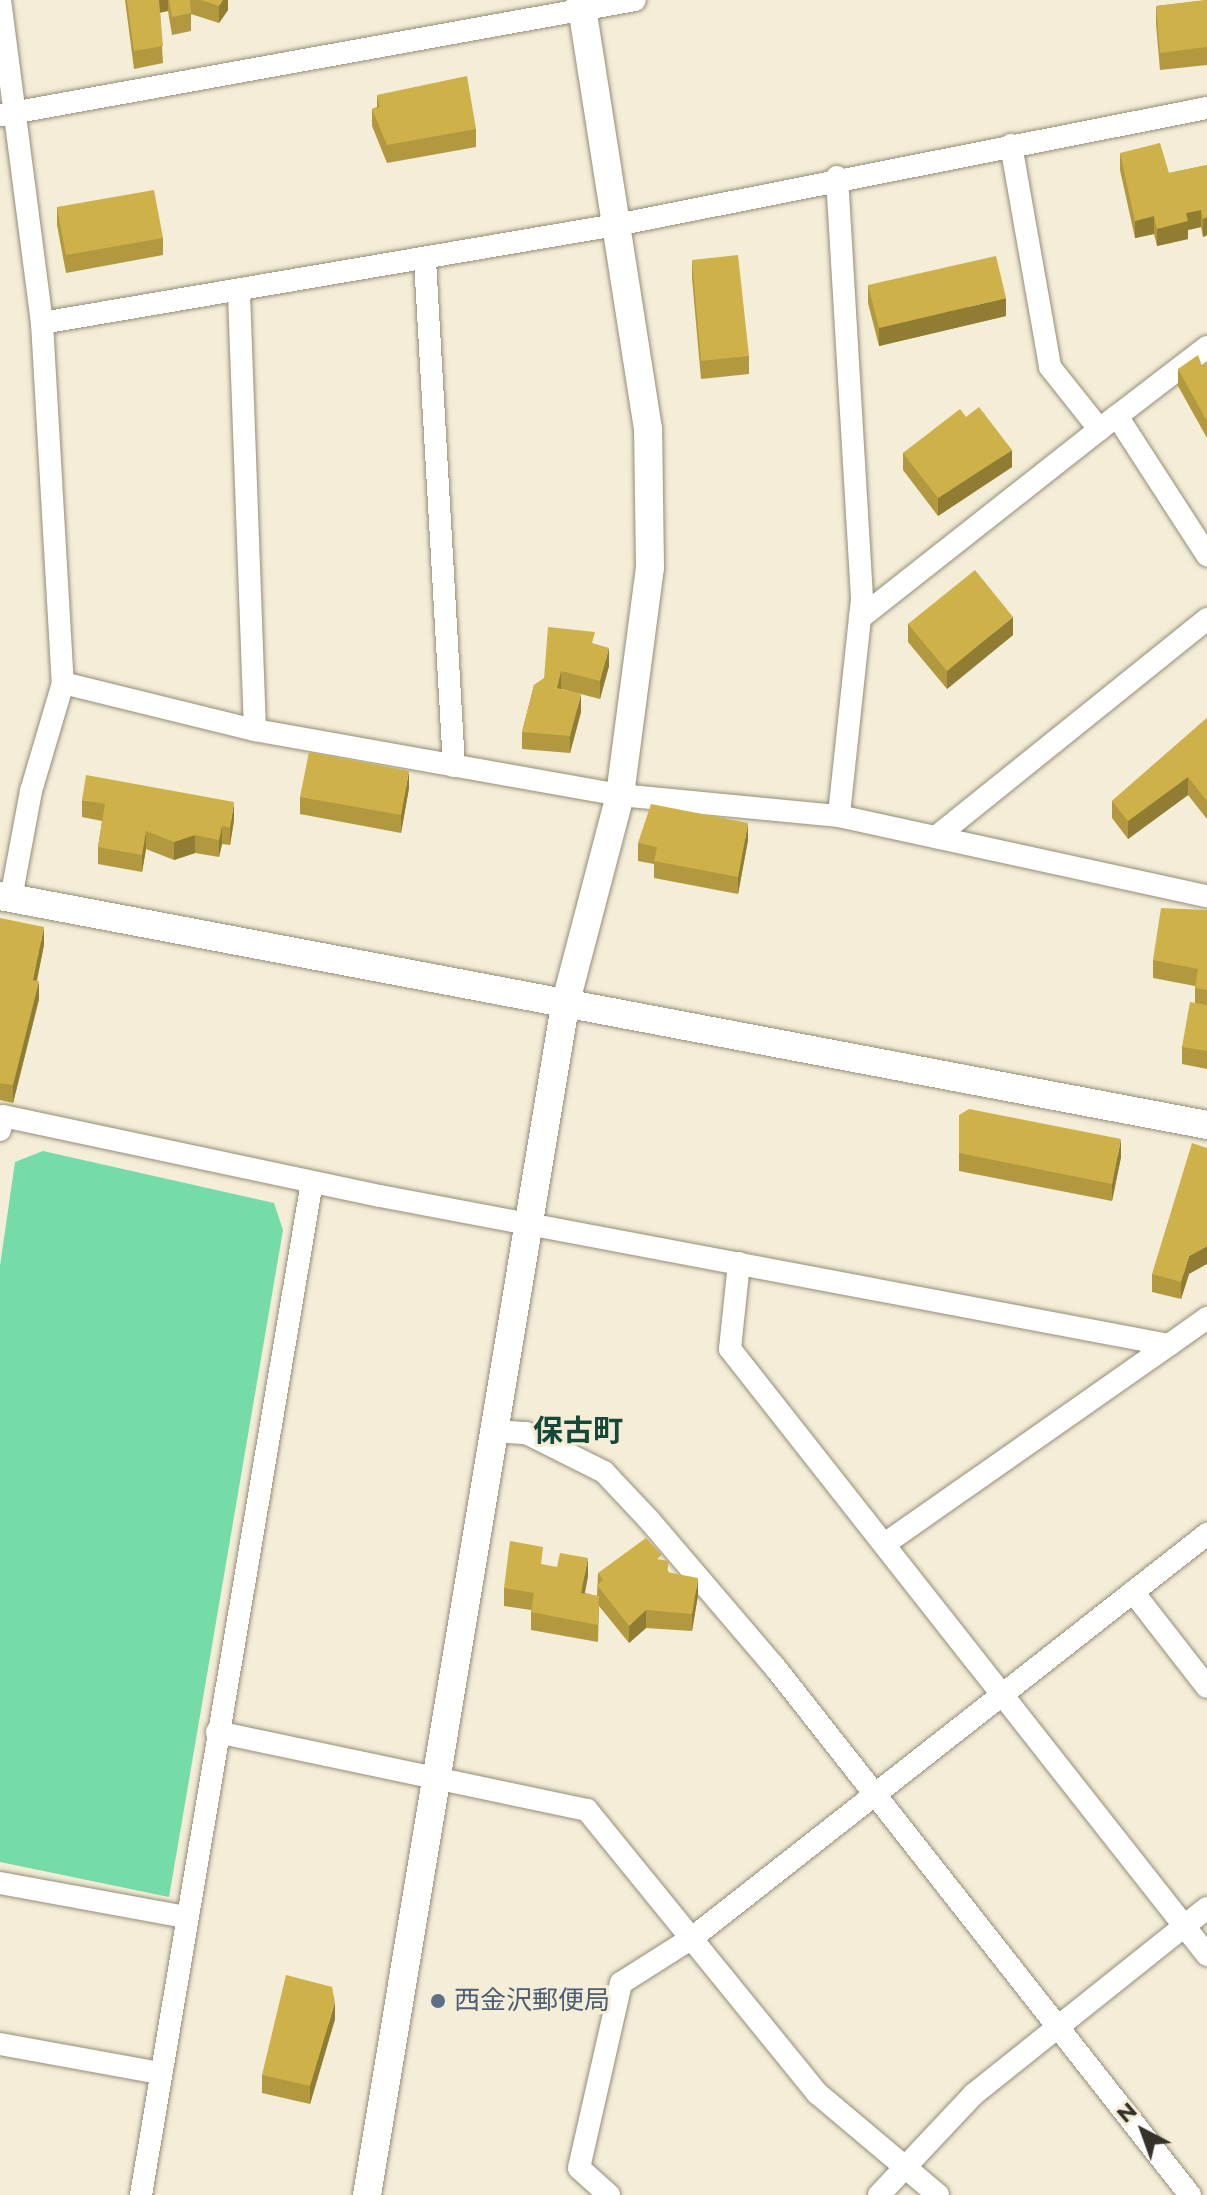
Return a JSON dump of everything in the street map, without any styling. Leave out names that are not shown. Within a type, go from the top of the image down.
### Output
[{"type":"street","points":[[0,0],[7,114],[42,323],[63,683],[31,791],[6,897],[1207,1125]]},
{"type":"street","points":[[7,114],[582,4],[635,0]]},
{"type":"street","points":[[367,2195],[565,1005],[620,795],[650,568],[648,429],[621,224],[582,4]]},
{"type":"street","points":[[42,323],[239,294],[621,224],[837,177],[1207,108]]},
{"type":"street","points":[[1011,145],[1050,367],[1109,423],[1207,555]]},
{"type":"street","points":[[837,177],[860,618],[839,816]]},
{"type":"street","points":[[425,260],[454,766]]},
{"type":"street","points":[[239,294],[255,730]]},
{"type":"street","points":[[860,618],[1207,347]]},
{"type":"street","points":[[936,837],[1207,619]]},
{"type":"street","points":[[63,683],[255,730],[620,795],[839,816],[1207,896]]},
{"type":"street","points":[[0,1130],[3,1116],[312,1182],[1169,1345]]},
{"type":"street","points":[[141,2195],[185,1917],[312,1182]]},
{"type":"street","points":[[739,1263],[730,1349],[886,1543],[1001,1696],[1207,1955]]},
{"type":"street","points":[[886,1543],[1207,1318]]},
{"type":"street","points":[[495,1431],[526,1433],[604,1472],[874,1792],[1054,2030],[1190,2195]]},
{"type":"street","points":[[609,2195],[579,2168],[621,1983],[692,1938],[874,1792],[1207,1534]]},
{"type":"street","points":[[1133,1592],[1207,1687]]},
{"type":"street","points":[[217,1732],[437,1775],[587,1810],[817,2093],[938,2195]]},
{"type":"street","points":[[0,1883],[185,1917]]},
{"type":"street","points":[[879,2195],[974,2094],[1207,1908]]},
{"type":"street","points":[[0,2044],[160,2073]]},
{"type":"green space","points":[[43,1151],[274,1203],[283,1230],[169,1897],[0,1862],[0,1266],[15,1162]]},
{"type":"building","points":[[127,0],[159,0],[163,46],[134,51]]},
{"type":"building","points":[[169,0],[190,0],[191,13],[172,17]]},
{"type":"building","points":[[201,0],[223,0],[219,6]]},
{"type":"building","points":[[1207,0],[1207,47],[1160,53],[1156,6]]},
{"type":"building","points":[[467,76],[476,129],[387,145],[372,109],[380,107],[377,95]]},
{"type":"building","points":[[1160,143],[1169,173],[1207,165],[1207,217],[1203,219],[1201,210],[1186,213],[1188,221],[1157,229],[1154,216],[1135,221],[1120,153]]},
{"type":"building","points":[[154,190],[163,238],[66,255],[57,207]]},
{"type":"building","points":[[738,255],[749,356],[701,361],[692,260]]},
{"type":"building","points":[[996,256],[1006,298],[879,328],[868,285]]},
{"type":"building","points":[[1198,355],[1202,366],[1207,364],[1207,421],[1178,369]]},
{"type":"building","points":[[979,407],[1012,450],[938,498],[903,453],[960,409],[966,417]]},
{"type":"building","points":[[975,570],[1013,617],[947,671],[908,624]]},
{"type":"building","points":[[548,627],[595,632],[592,643],[609,648],[600,681],[561,671],[557,688],[581,694],[570,736],[522,732],[534,685],[544,679]]},
{"type":"building","points":[[1207,718],[1207,801],[1188,777],[1128,821],[1112,801]]},
{"type":"building","points":[[309,752],[409,771],[401,815],[300,797]]},
{"type":"building","points":[[86,775],[234,802],[230,828],[222,826],[219,840],[195,835],[174,842],[146,831],[142,855],[98,847],[105,804],[82,800]]},
{"type":"building","points":[[651,804],[748,823],[738,877],[654,861],[657,847],[638,843]]},
{"type":"building","points":[[1161,908],[1207,910],[1207,990],[1195,988],[1198,969],[1153,960]]},
{"type":"building","points":[[0,918],[44,927],[33,980],[39,981],[13,1085],[0,1083]]},
{"type":"building","points":[[1190,1002],[1207,1005],[1207,1051],[1182,1047]]},
{"type":"building","points":[[969,1109],[1121,1139],[1112,1184],[959,1153],[959,1115]]},
{"type":"building","points":[[1192,1143],[1207,1148],[1207,1246],[1189,1256],[1181,1282],[1152,1274]]},
{"type":"building","points":[[646,1538],[662,1555],[657,1559],[669,1561],[667,1572],[698,1578],[692,1614],[646,1610],[629,1626],[597,1585],[603,1580],[598,1573]]},
{"type":"building","points":[[510,1541],[543,1547],[541,1564],[557,1567],[560,1553],[588,1558],[581,1593],[599,1596],[598,1625],[531,1612],[534,1593],[504,1588]]},
{"type":"building","points":[[286,1975],[332,1987],[335,2002],[310,2086],[262,2075]]},
{"type":"place","name":"西金沢郵便局","points":[[438,2001]]},
{"type":"district","name":"保古町","points":[[578,1431]]}]
